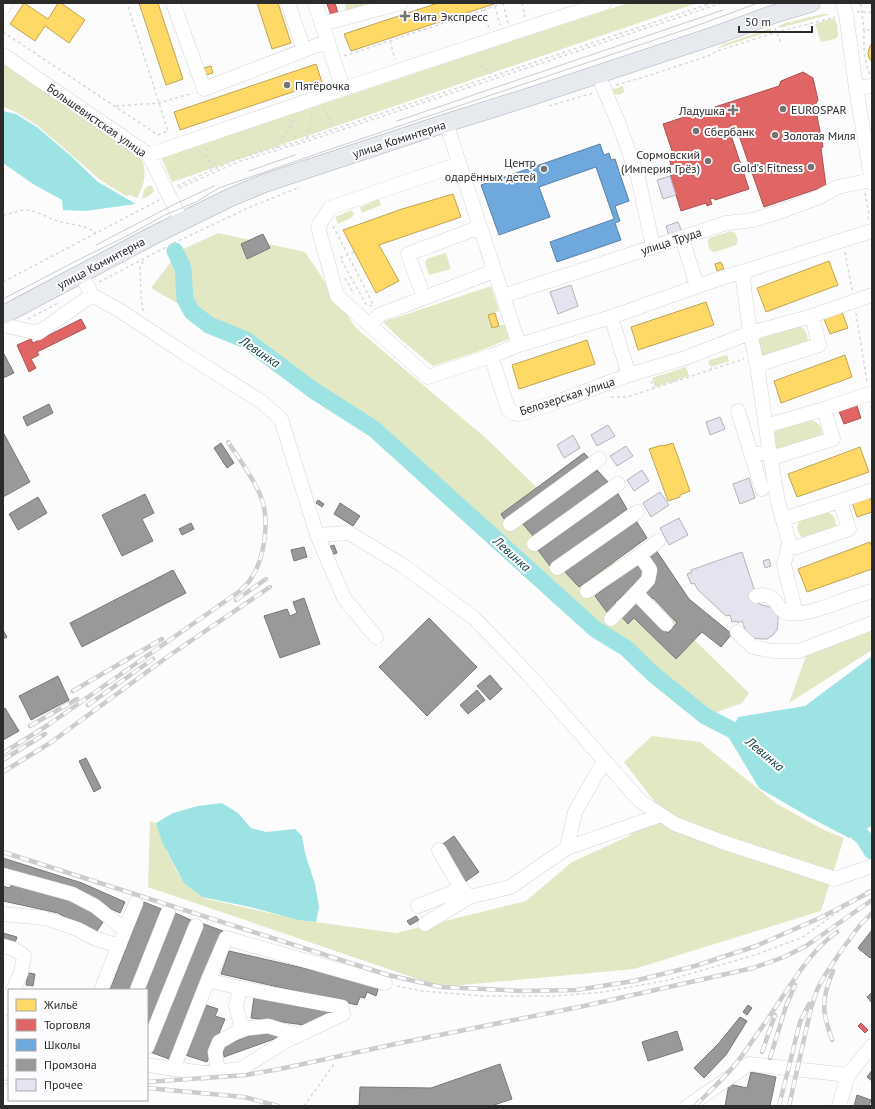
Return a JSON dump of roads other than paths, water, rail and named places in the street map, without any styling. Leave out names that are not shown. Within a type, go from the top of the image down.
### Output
[{"type":"main road","name":"улица Коминтерна","points":[[6,322],[87,286],[154,235],[228,198],[265,183],[446,123],[601,82],[790,6],[811,3]]},
{"type":"street","points":[[3,8],[6,3]]},
{"type":"street","points":[[173,3],[204,89],[328,41]]},
{"type":"street","points":[[288,3],[304,50]]},
{"type":"street","points":[[315,3],[343,89]]},
{"type":"street","points":[[322,24],[400,3]]},
{"type":"street","points":[[149,155],[343,89],[563,9],[604,3]]},
{"type":"street","points":[[843,3],[846,14],[856,88],[872,183]]},
{"type":"street","name":"Большевистская улица","points":[[3,55],[149,155],[182,222]]},
{"type":"street","points":[[601,82],[620,127],[638,177],[653,247]]},
{"type":"street","points":[[856,88],[872,86]]},
{"type":"street","points":[[446,123],[519,345]]},
{"type":"street","points":[[459,164],[330,208],[318,227],[337,296],[428,377],[519,345],[611,317],[721,278],[872,231]]},
{"type":"street","name":"улица Труда","points":[[503,296],[726,223],[753,220],[785,210],[819,197],[838,187],[872,180]]},
{"type":"street","points":[[424,298],[408,254],[480,227]]},
{"type":"street","points":[[682,238],[697,286]]},
{"type":"street","points":[[370,325],[379,315],[494,271]]},
{"type":"street","points":[[742,272],[750,334],[756,360],[778,502],[789,542],[784,565],[796,613]]},
{"type":"street","points":[[6,322],[38,333],[87,286],[119,310],[262,402],[281,419],[317,535],[344,598],[376,636]]},
{"type":"street","name":"Белозерская улица","points":[[491,356],[508,409],[520,414],[629,375],[685,358],[750,334],[812,316],[872,295]]},
{"type":"street","points":[[756,360],[819,345],[812,316]]},
{"type":"street","points":[[611,317],[629,375]]},
{"type":"street","points":[[766,426],[824,409],[872,392]]},
{"type":"street","points":[[752,455],[762,453],[778,456],[833,439],[824,409]]},
{"type":"street","points":[[738,411],[762,489]]},
{"type":"street","points":[[510,524],[599,459]]},
{"type":"street","points":[[534,544],[618,484]]},
{"type":"street","points":[[783,519],[872,490]]},
{"type":"street","points":[[788,548],[797,547],[849,529],[840,501]]},
{"type":"street","points":[[557,568],[637,512]]},
{"type":"street","points":[[317,535],[349,533],[402,565],[474,618],[528,674],[640,801],[675,824],[723,842],[835,879],[872,866]]},
{"type":"street","points":[[587,590],[640,555],[658,541]]},
{"type":"street","points":[[611,619],[648,580],[650,570],[640,555]]},
{"type":"street","points":[[756,596],[769,596],[775,600],[784,613],[790,614],[810,612],[872,591]]},
{"type":"street","points":[[636,593],[666,624]]},
{"type":"street","points":[[737,632],[753,647],[773,651],[799,651],[872,623]]},
{"type":"street","points":[[567,848],[575,812],[604,761]]},
{"type":"street","points":[[425,924],[469,898],[510,887],[567,848],[661,815]]},
{"type":"street","points":[[439,850],[459,885],[469,898]]},
{"type":"street","points":[[3,875],[72,894],[95,906],[125,930]]},
{"type":"street","points":[[418,906],[454,892],[469,898]]},
{"type":"street","points":[[101,989],[136,903]]},
{"type":"street","points":[[137,989],[168,912]]},
{"type":"street","points":[[3,914],[47,919],[77,929],[94,938],[119,946]]},
{"type":"street","points":[[148,1045],[196,926]]},
{"type":"street","points":[[173,1069],[226,938],[385,983]]},
{"type":"street","points":[[3,946],[14,949],[24,956],[21,973],[13,989]]},
{"type":"street","points":[[148,1066],[204,1073],[241,1069],[284,1042],[343,1014],[342,1007],[240,988],[208,980]]},
{"type":"street","points":[[240,988],[236,1006],[242,1029]]},
{"type":"street","points":[[3,1009],[8,999]]},
{"type":"street","points":[[218,1071],[215,1052],[218,1042],[242,1029],[268,1026],[298,1035]]},
{"type":"street","points":[[839,1106],[848,1075],[872,1046]]},
{"type":"street","points":[[688,1106],[748,1064],[848,1075]]},
{"type":"water","points":[[3,111],[16,114],[37,127],[98,182],[136,204],[85,211],[63,210],[62,200],[33,184],[3,163]]},
{"type":"water","points":[[872,656],[872,826],[849,838],[759,788],[729,738],[738,717],[805,706]]},
{"type":"water","points":[[222,803],[238,813],[251,828],[266,832],[295,829],[302,836],[305,853],[315,884],[319,907],[316,922],[298,920],[250,907],[202,897],[184,883],[162,842],[156,823],[173,813],[198,806]]},
{"type":"waterway","name":"Левинка","points":[[175,251],[183,268],[185,299],[192,312],[209,325],[246,340],[313,390],[374,429],[595,629],[626,648],[653,674],[705,716],[742,735],[750,742]]},
{"type":"waterway","name":"Левинка","points":[[841,818],[863,837],[872,851]]},
{"type":"tram line","points":[[3,299],[165,215],[196,202],[219,188],[693,27],[758,3]]},
{"type":"tram line","points":[[397,121],[723,10]]},
{"type":"tram line","points":[[249,171],[295,155]]},
{"type":"tram line","points":[[96,245],[173,205],[214,186]]},
{"type":"railway","points":[[3,753],[48,725],[240,591],[249,581],[255,571],[262,551],[265,528],[264,506],[254,482],[228,442]]},
{"type":"railway","points":[[236,600],[266,579]]},
{"type":"railway","points":[[3,772],[50,743],[170,655],[270,587]]},
{"type":"railway","points":[[73,691],[162,639]]},
{"type":"railway","points":[[88,705],[153,659]]},
{"type":"railway","points":[[30,726],[77,699]]},
{"type":"railway","points":[[3,760],[45,734]]},
{"type":"railway","points":[[3,852],[388,975],[441,987],[523,991],[576,990],[634,981],[695,966],[756,946],[822,917],[872,891]]},
{"type":"railway","points":[[148,1082],[246,1075],[280,1069],[584,1006],[753,968],[784,957],[806,946],[872,900]]},
{"type":"railway","points":[[789,1106],[811,1008],[817,990],[841,951],[860,925],[872,913]]},
{"type":"railway","points":[[695,1106],[741,1058],[806,963],[820,946],[837,932]]},
{"type":"railway","points":[[832,1040],[824,1004],[827,987],[833,971]]},
{"type":"railway","points":[[770,1058],[786,1006],[795,985]]},
{"type":"railway","points":[[779,1106],[800,1022],[809,1004]]},
{"type":"railway","points":[[762,1052],[775,1015]]},
{"type":"railway","points":[[3,1082],[8,1082]]},
{"type":"railway","points":[[148,1088],[244,1097],[278,1106]]},
{"type":"place","name":"Вита Экспресс","points":[[405,16]]},
{"type":"place","name":"Пятёрочка","points":[[287,85]]},
{"type":"place","name":"EUROSPAR","points":[[783,109]]},
{"type":"place","name":"Ладушка","points":[[733,110]]},
{"type":"place","name":"Сбербанк","points":[[696,131]]},
{"type":"place","name":"Золотая Миля","points":[[775,135]]},
{"type":"place","name":"Сормовский (Империя Грёз)","points":[[708,161]]},
{"type":"place","name":"Gold's Fitness","points":[[811,167]]},
{"type":"place","name":"Центр одарённых детей","points":[[544,169]]}]
